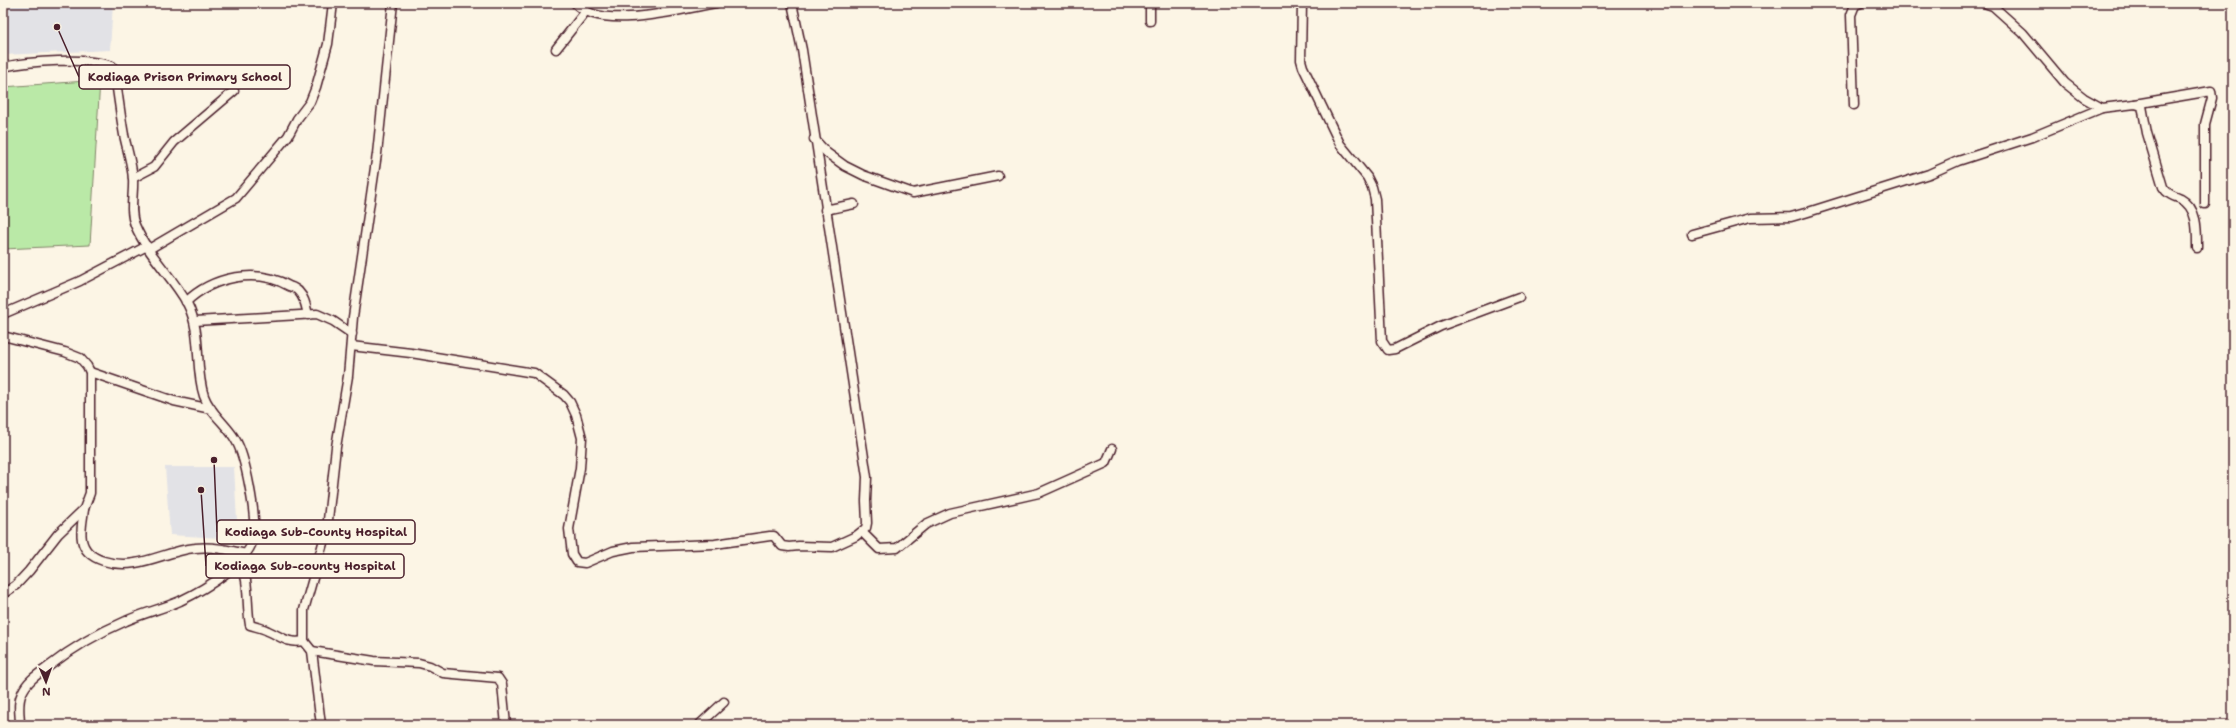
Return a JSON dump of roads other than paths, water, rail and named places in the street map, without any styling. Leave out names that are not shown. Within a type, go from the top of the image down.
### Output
[{"type":"street","points":[[3,314],[80,281],[148,248],[236,198],[288,136],[297,119],[310,102],[316,88],[328,44],[333,3]]},
{"type":"street","points":[[321,725],[312,651],[304,641],[304,610],[327,529],[351,346],[353,317],[377,154],[394,3]]},
{"type":"street","points":[[575,3],[595,16],[615,18],[678,6],[716,3]]},
{"type":"street","points":[[351,346],[411,353],[534,373],[564,395],[570,402],[576,415],[582,438],[580,468],[569,529],[572,554],[576,562],[585,563],[613,551],[633,547],[715,544],[770,536],[774,536],[782,546],[789,548],[799,546],[832,547],[862,532],[867,523],[867,477],[814,140],[802,50],[792,3]]},
{"type":"street","points":[[1150,3],[1150,21]]},
{"type":"street","points":[[1302,3],[1301,60],[1303,67],[1340,144],[1367,177],[1375,199],[1382,341],[1385,348],[1388,350],[1395,349],[1441,326],[1520,297]]},
{"type":"street","points":[[1854,105],[1851,15],[1855,5],[1861,3]]},
{"type":"street","points":[[1984,3],[1993,6],[2023,32],[2065,84],[2084,98],[2102,108]]},
{"type":"street","points":[[556,49],[586,11]]},
{"type":"street","points":[[3,67],[32,62],[51,61],[104,64],[112,66],[114,70],[133,178],[133,215],[135,225],[148,248],[186,302],[195,321],[203,394],[211,409],[236,440],[243,459],[254,515],[254,536],[246,554],[223,575],[181,601],[127,620],[80,644],[34,677],[23,691],[19,705],[20,725]]},
{"type":"street","points":[[133,178],[154,167],[174,142],[234,91]]},
{"type":"street","points":[[1692,234],[1750,218],[1791,217],[1805,213],[1929,174],[1958,161],[2032,137],[2102,108],[2136,104],[2210,91],[2212,98],[2205,124],[2205,204]]},
{"type":"street","points":[[2136,104],[2144,110],[2147,133],[2163,187],[2169,194],[2188,204],[2192,209],[2197,229],[2197,248]]},
{"type":"street","points":[[814,140],[827,153],[845,166],[863,175],[913,193],[998,176]]},
{"type":"street","points":[[825,210],[854,204]]},
{"type":"street","points":[[186,302],[195,293],[218,281],[241,277],[267,277],[282,282],[299,292],[308,315]]},
{"type":"street","points":[[195,321],[308,315],[324,316],[352,334]]},
{"type":"street","points":[[3,336],[65,352],[80,358],[90,372],[90,493],[84,509],[81,538],[88,553],[96,559],[119,563],[134,563],[195,548],[221,548],[246,554]]},
{"type":"street","points":[[90,372],[174,400],[211,409]]},
{"type":"street","points":[[862,532],[879,549],[897,548],[926,524],[950,513],[1039,493],[1106,463],[1112,449]]},
{"type":"street","points":[[3,594],[16,585],[58,534],[84,509]]},
{"type":"street","points":[[240,561],[244,568],[246,578],[247,609],[250,625],[268,631],[285,641],[295,643],[304,641]]},
{"type":"street","points":[[312,651],[374,661],[419,663],[430,666],[443,673],[498,678],[502,684],[506,725]]},
{"type":"street","points":[[699,725],[724,702]]},
{"type":"place","name":"Kodiaga Prison Primary School","points":[[57,27]]},
{"type":"place","name":"Kodiaga Sub-County Hospital","points":[[214,460]]},
{"type":"place","name":"Kodiaga Sub-county Hospital","points":[[201,490]]}]
